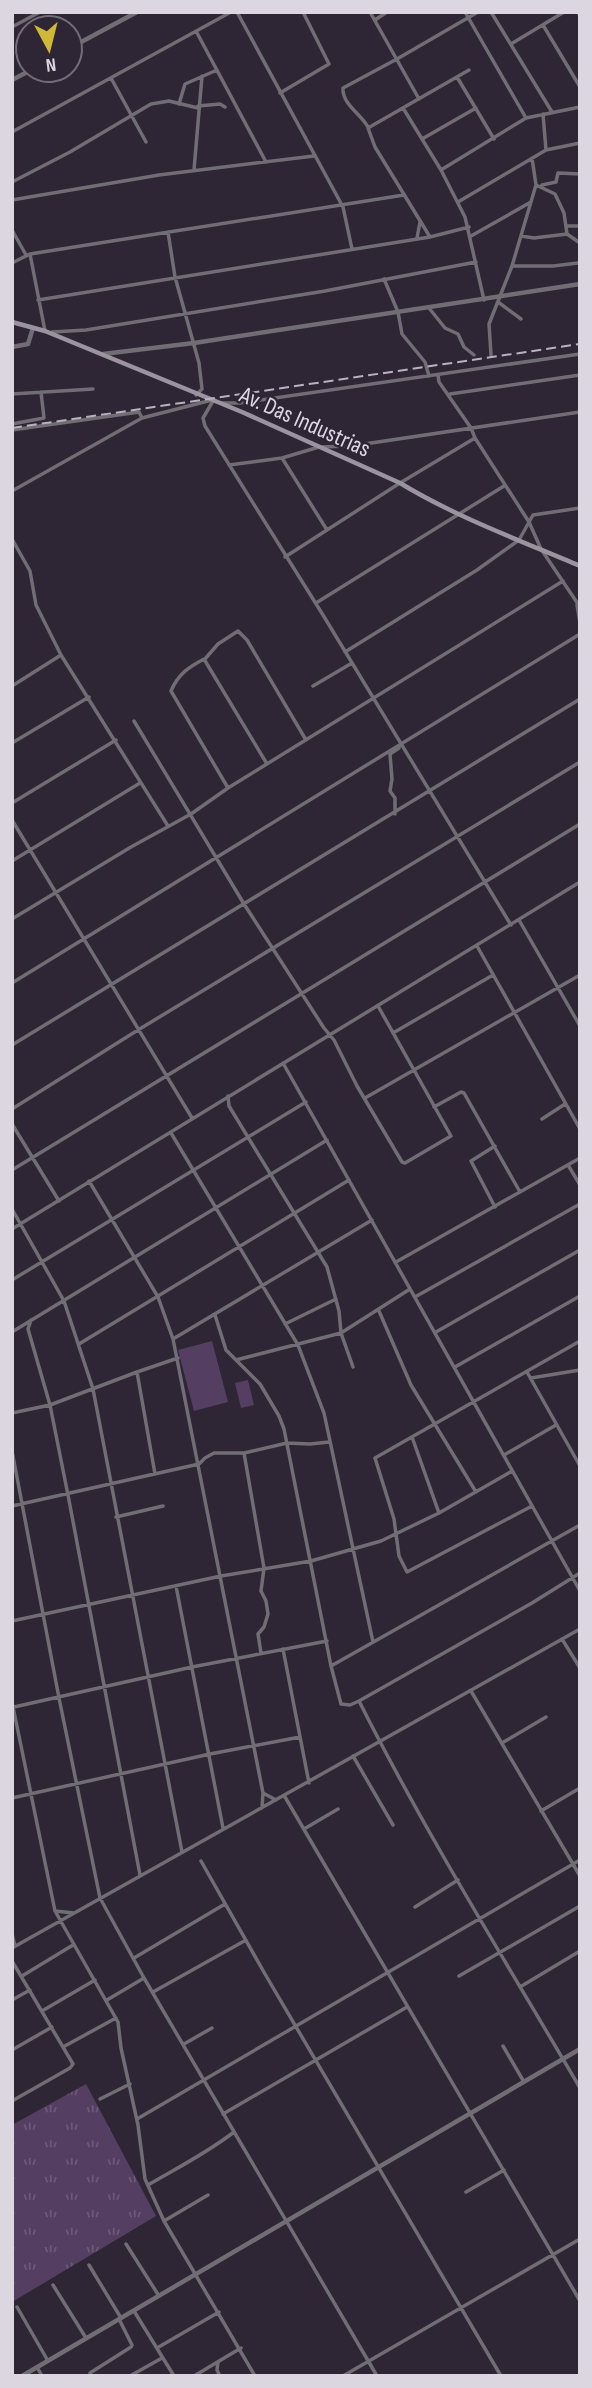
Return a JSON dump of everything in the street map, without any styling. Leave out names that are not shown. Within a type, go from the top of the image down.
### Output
[{"type":"main road","name":"Av. Das Industrias","points":[[12,321],[47,332],[242,412],[400,483],[420,496],[580,566]]},
{"type":"street","points":[[12,27],[40,12]]},
{"type":"street","points":[[84,40],[137,12]]},
{"type":"street","points":[[12,132],[230,12]]},
{"type":"street","points":[[237,12],[341,204],[352,248]]},
{"type":"street","points":[[280,93],[330,64],[303,12]]},
{"type":"street","points":[[370,12],[419,99]]},
{"type":"street","points":[[374,20],[387,12]]},
{"type":"street","points":[[465,12],[526,118]]},
{"type":"street","points":[[430,237],[370,136],[369,127],[351,108],[342,89],[478,12]]},
{"type":"street","points":[[491,12],[552,113]]},
{"type":"street","points":[[511,44],[564,12]]},
{"type":"street","points":[[543,24],[580,87]]},
{"type":"street","points":[[196,31],[266,162]]},
{"type":"street","points":[[179,104],[184,86],[217,70]]},
{"type":"street","points":[[369,127],[469,70]]},
{"type":"street","points":[[194,170],[202,76]]},
{"type":"street","points":[[457,77],[494,139]]},
{"type":"street","points":[[111,78],[146,142]]},
{"type":"street","points":[[12,182],[156,102],[198,107],[220,104],[225,107]]},
{"type":"street","points":[[403,107],[458,202],[471,236],[484,300]]},
{"type":"street","points":[[441,170],[526,118],[580,107]]},
{"type":"street","points":[[422,139],[476,108]]},
{"type":"street","points":[[543,114],[546,150]]},
{"type":"street","points":[[458,202],[546,150],[580,144]]},
{"type":"street","points":[[12,200],[194,170],[314,156]]},
{"type":"street","points":[[491,355],[488,330],[491,316],[512,267],[538,186],[532,158]]},
{"type":"street","points":[[538,186],[557,181],[558,173],[580,174]]},
{"type":"street","points":[[553,183],[564,213],[567,233],[580,243]]},
{"type":"street","points":[[538,186],[555,194]]},
{"type":"street","points":[[12,263],[28,255],[404,195]]},
{"type":"street","points":[[471,236],[531,202]]},
{"type":"street","points":[[417,239],[420,220]]},
{"type":"street","points":[[566,226],[580,226]]},
{"type":"street","points":[[38,300],[430,237],[468,227]]},
{"type":"street","points":[[12,230],[28,255],[47,332],[86,330],[476,262]]},
{"type":"street","points":[[168,232],[175,277],[202,381],[202,389],[196,395]]},
{"type":"street","points":[[521,236],[534,238],[567,233]]},
{"type":"street","points":[[512,267],[578,263]]},
{"type":"street","points":[[384,279],[398,312],[402,334],[425,362],[429,376]]},
{"type":"street","points":[[100,353],[194,343],[428,307],[499,300],[580,284]]},
{"type":"street","points":[[499,300],[521,319]]},
{"type":"street","points":[[428,307],[445,328],[458,334],[464,347],[474,355]]},
{"type":"street","points":[[12,347],[28,344],[33,328]]},
{"type":"street","points":[[12,491],[142,418],[214,401],[240,403],[580,354]]},
{"type":"street","points":[[438,374],[439,382],[471,428],[528,522],[541,549],[578,605],[580,623]]},
{"type":"street","points":[[449,394],[580,375]]},
{"type":"street","points":[[12,394],[93,388]]},
{"type":"street","points":[[12,424],[44,418],[41,392]]},
{"type":"street","points":[[214,401],[203,418],[204,422],[511,925]]},
{"type":"street","points":[[12,430],[139,412],[142,418]]},
{"type":"street","points":[[229,465],[282,458],[319,447],[351,446],[580,412]]},
{"type":"street","points":[[285,556],[475,438]]},
{"type":"street","points":[[282,458],[327,530]]},
{"type":"street","points":[[316,603],[505,486]]},
{"type":"street","points":[[345,652],[477,570],[519,540],[535,514],[580,508]]},
{"type":"street","points":[[12,539],[30,571],[36,605],[61,655],[167,826]]},
{"type":"street","points":[[12,919],[191,814],[228,788],[564,582]]},
{"type":"street","points":[[228,788],[172,691],[183,671],[204,659],[218,644],[238,631],[252,648],[306,740]]},
{"type":"street","points":[[12,983],[580,634]]},
{"type":"street","points":[[12,685],[61,655]]},
{"type":"street","points":[[204,659],[267,764]]},
{"type":"street","points":[[313,686],[352,663]]},
{"type":"street","points":[[12,743],[89,697]]},
{"type":"street","points":[[12,1045],[580,699]]},
{"type":"street","points":[[134,721],[244,904],[329,1034],[404,1163],[451,1137],[378,1006]]},
{"type":"street","points":[[12,803],[116,740]]},
{"type":"street","points":[[395,814],[395,798],[390,791],[390,754],[400,745]]},
{"type":"street","points":[[12,1110],[138,1030],[580,762]]},
{"type":"street","points":[[12,861],[140,783]]},
{"type":"street","points":[[12,820],[58,892],[192,1118]]},
{"type":"street","points":[[12,1170],[580,824]]},
{"type":"street","points":[[12,1229],[580,882]]},
{"type":"street","points":[[519,920],[580,1026]]},
{"type":"street","points":[[477,946],[580,1129]]},
{"type":"street","points":[[393,1033],[493,975]]},
{"type":"street","points":[[365,1098],[580,975]]},
{"type":"street","points":[[283,1063],[580,1591]]},
{"type":"street","points":[[434,1107],[460,1092],[464,1093],[520,1192]]},
{"type":"street","points":[[228,1096],[229,1106]]},
{"type":"street","points":[[221,1100],[229,1106],[327,1266],[341,1333],[353,1367]]},
{"type":"street","points":[[12,1280],[306,1102]]},
{"type":"street","points":[[542,1119],[565,1104]]},
{"type":"street","points":[[12,1124],[60,1202]]},
{"type":"street","points":[[171,1132],[298,1345],[324,1413],[373,1642]]},
{"type":"street","points":[[12,1332],[327,1140]]},
{"type":"street","points":[[495,1146],[471,1161],[495,1207]]},
{"type":"street","points":[[395,1262],[580,1158]]},
{"type":"street","points":[[568,1165],[580,1185]]},
{"type":"street","points":[[79,1344],[349,1180]]},
{"type":"street","points":[[89,1181],[158,1297],[173,1339],[263,1793],[262,1808]]},
{"type":"street","points":[[415,1297],[580,1204]]},
{"type":"street","points":[[12,1209],[64,1301],[93,1389],[182,1852]]},
{"type":"street","points":[[173,1339],[372,1220]]},
{"type":"street","points":[[435,1332],[580,1250]]},
{"type":"street","points":[[235,1360],[341,1333],[410,1289]]},
{"type":"street","points":[[455,1367],[580,1296]]},
{"type":"street","points":[[285,1324],[336,1299]]},
{"type":"street","points":[[379,1311],[407,1377],[476,1492]]},
{"type":"street","points":[[215,1315],[223,1345],[260,1384],[279,1416],[287,1443],[340,1703],[346,1706],[359,1701],[580,1573]]},
{"type":"street","points":[[31,1320],[28,1329],[50,1405],[140,1875]]},
{"type":"street","points":[[20,1326],[28,1329]]},
{"type":"street","points":[[533,1506],[405,1572],[399,1556],[394,1520],[374,1458],[580,1341]]},
{"type":"street","points":[[12,1413],[50,1405],[136,1371],[178,1358]]},
{"type":"street","points":[[531,1378],[580,1370]]},
{"type":"street","points":[[136,1371],[155,1474]]},
{"type":"street","points":[[527,1372],[580,1466]]},
{"type":"street","points":[[504,1455],[556,1425]]},
{"type":"street","points":[[412,1437],[439,1513]]},
{"type":"street","points":[[12,1506],[199,1464],[214,1453],[244,1453],[287,1443],[330,1442]]},
{"type":"street","points":[[12,1451],[100,1898],[203,2080],[288,2220],[377,2376]]},
{"type":"street","points":[[244,1453],[264,1568],[261,1591],[266,1600],[268,1614],[264,1627],[258,1634],[261,1653]]},
{"type":"street","points":[[12,1621],[221,1576],[311,1560],[382,1542],[513,1471]]},
{"type":"street","points":[[116,1517],[163,1507]]},
{"type":"street","points":[[331,1666],[580,1525]]},
{"type":"street","points":[[176,1586],[223,1828]]},
{"type":"street","points":[[12,1934],[13,1947],[223,1828],[285,1797],[580,1629]]},
{"type":"street","points":[[562,1639],[580,1668]]},
{"type":"street","points":[[13,1707],[192,1667],[327,1641]]},
{"type":"street","points":[[283,1649],[309,1783]]},
{"type":"street","points":[[471,1690],[580,1876]]},
{"type":"street","points":[[359,1701],[379,1742],[580,2088]]},
{"type":"street","points":[[12,1702],[55,1911],[120,2029],[121,2048],[137,2119],[144,2174],[164,2221],[241,2348],[255,2376]]},
{"type":"street","points":[[502,1743],[546,1717]]},
{"type":"street","points":[[12,1798],[300,1737]]},
{"type":"street","points":[[353,1756],[393,1825]]},
{"type":"street","points":[[541,1811],[580,1788]]},
{"type":"street","points":[[263,1793],[276,1801]]},
{"type":"street","points":[[285,1797],[580,2301]]},
{"type":"street","points":[[304,1829],[338,1809]]},
{"type":"street","points":[[137,2119],[580,1860]]},
{"type":"street","points":[[201,1861],[500,2376]]},
{"type":"street","points":[[415,1907],[458,1880]]},
{"type":"street","points":[[133,1958],[225,1904]]},
{"type":"street","points":[[459,1976],[580,1906]]},
{"type":"street","points":[[55,1911],[74,1913]]},
{"type":"street","points":[[153,1992],[246,1940]]},
{"type":"street","points":[[22,1976],[73,1945]]},
{"type":"street","points":[[520,1987],[580,1951]]},
{"type":"street","points":[[12,1961],[72,2066],[12,2101]]},
{"type":"street","points":[[106,2001],[144,1978]]},
{"type":"street","points":[[42,2011],[94,1980]]},
{"type":"street","points":[[12,2000],[30,1990]]},
{"type":"street","points":[[223,2113],[407,2007]]},
{"type":"street","points":[[63,2047],[116,2018]]},
{"type":"street","points":[[12,2050],[52,2027]]},
{"type":"street","points":[[184,2045],[212,2028]]},
{"type":"street","points":[[503,2046],[524,2082]]},
{"type":"street","points":[[22,2376],[580,2049]]},
{"type":"street","points":[[100,2099],[130,2084]]},
{"type":"street","points":[[148,2185],[208,2151],[234,2132]]},
{"type":"street","points":[[466,2192],[504,2170]]},
{"type":"street","points":[[164,2221],[208,2195]]},
{"type":"street","points":[[343,2376],[580,2239]]},
{"type":"street","points":[[126,2244],[159,2296]]},
{"type":"street","points":[[89,2265],[131,2342],[131,2347],[89,2376]]},
{"type":"street","points":[[53,2285],[86,2338]]},
{"type":"street","points":[[17,2307],[47,2361]]},
{"type":"street","points":[[134,2311],[174,2376]]},
{"type":"street","points":[[156,2348],[219,2312]]},
{"type":"street","points":[[194,2376],[241,2348]]},
{"type":"street","points":[[130,2376],[162,2358]]},
{"type":"street","points":[[218,2362],[217,2370],[220,2376]]},
{"type":"street","points":[[37,2367],[42,2376]]},
{"type":"green space","points":[[212,1341],[228,1402],[194,1411],[178,1350]]},
{"type":"green space","points":[[248,1380],[254,1405],[241,1408],[235,1383]]},
{"type":"green space","points":[[86,2084],[156,2216],[12,2302],[12,2125]]},
{"type":"railway","points":[[12,428],[580,344]]}]
